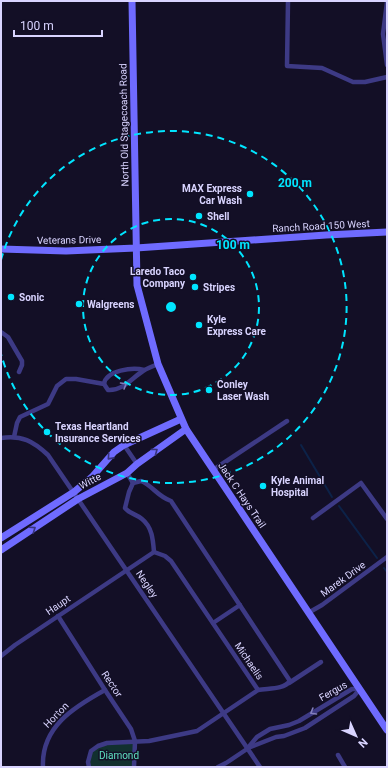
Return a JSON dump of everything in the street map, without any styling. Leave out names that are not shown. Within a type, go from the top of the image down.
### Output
[{"type":"main road","name":"North Old Stagecoach Road","points":[[132,1],[136,248]]},
{"type":"main road","name":"Ranch Road 150 West","points":[[136,248],[326,234],[387,232]]},
{"type":"main road","name":"Veterans Drive","points":[[1,249],[66,251],[136,248]]},
{"type":"main road","name":"Jack C Hays Trail","points":[[136,248],[137,286],[158,364],[186,429],[387,730]]},
{"type":"main road","name":"Witte","points":[[1,550],[76,495],[114,452],[181,419]]},
{"type":"main road","name":"Witte","points":[[1,538],[76,495],[127,473],[137,464],[186,429]]},
{"type":"street","points":[[288,1],[287,66],[322,68],[353,82],[365,82],[387,77]]},
{"type":"street","points":[[387,2],[383,34],[387,64]]},
{"type":"street","points":[[1,332],[8,337],[22,361],[22,365],[18,372]]},
{"type":"street","points":[[14,437],[20,417],[48,404],[58,386],[66,379],[76,379],[104,384],[108,390],[114,390],[124,386],[144,370],[158,364]]},
{"type":"street","points":[[104,384],[105,379],[110,374],[134,368],[144,370]]},
{"type":"street","points":[[213,470],[287,421]]},
{"type":"street","name":"Negley","points":[[1,438],[14,437],[28,440],[39,446],[48,455],[260,767]]},
{"type":"street","points":[[124,446],[137,464]]},
{"type":"street","points":[[127,473],[133,483]]},
{"type":"street","points":[[133,483],[141,481],[149,484],[158,494],[171,501],[290,681],[289,683]]},
{"type":"street","points":[[133,483],[129,492],[126,508],[129,512],[142,518],[152,533],[154,552]]},
{"type":"street","points":[[313,518],[361,483],[387,519]]},
{"type":"street","name":"Haupt","points":[[1,656],[15,645],[154,552]]},
{"type":"street","name":"Michaelis","points":[[154,552],[165,556],[171,561],[258,690],[279,688],[321,662]]},
{"type":"street","name":"Marek Drive","points":[[308,613],[322,605],[387,557]]},
{"type":"street","points":[[213,623],[240,605]]},
{"type":"street","name":"Rector","points":[[58,616],[128,723],[134,735],[135,741],[134,767]]},
{"type":"street","name":"Fergus","points":[[247,749],[257,737],[270,730],[289,725],[312,713],[352,688],[360,689]]},
{"type":"street","name":"Fergus","points":[[218,767],[247,749],[276,737],[284,736],[305,728],[354,696],[360,689]]},
{"type":"street","name":"Horton","points":[[43,767],[42,758],[48,737],[58,723],[80,704],[105,690]]},
{"type":"street","points":[[88,767],[88,762],[92,751],[98,746],[107,743],[149,741],[196,731],[258,690]]},
{"type":"street","points":[[338,755],[345,767]]},
{"type":"green space","name":"Diamond","points":[[135,742],[134,767],[89,767],[92,751],[99,746]]},
{"type":"waterway","points":[[301,445],[332,497]]},
{"type":"waterway","points":[[339,506],[377,558]]},
{"type":"waterway","points":[[384,568],[387,572]]},
{"type":"place","name":"MAX Express Car Wash","points":[[250,194]]},
{"type":"place","name":"Shell","points":[[199,216]]},
{"type":"place","name":"Laredo Taco Company","points":[[193,277]]},
{"type":"place","name":"Stripes","points":[[195,287]]},
{"type":"place","name":"Sonic","points":[[11,297]]},
{"type":"place","name":"Walgreens","points":[[79,304]]},
{"type":"place","name":"Kyle Express Care","points":[[199,325]]},
{"type":"place","name":"Conley Laser Wash","points":[[209,390]]},
{"type":"place","name":"Texas Heartland Insurance Services","points":[[47,432]]},
{"type":"place","name":"Kyle Animal Hospital","points":[[263,486]]}]
